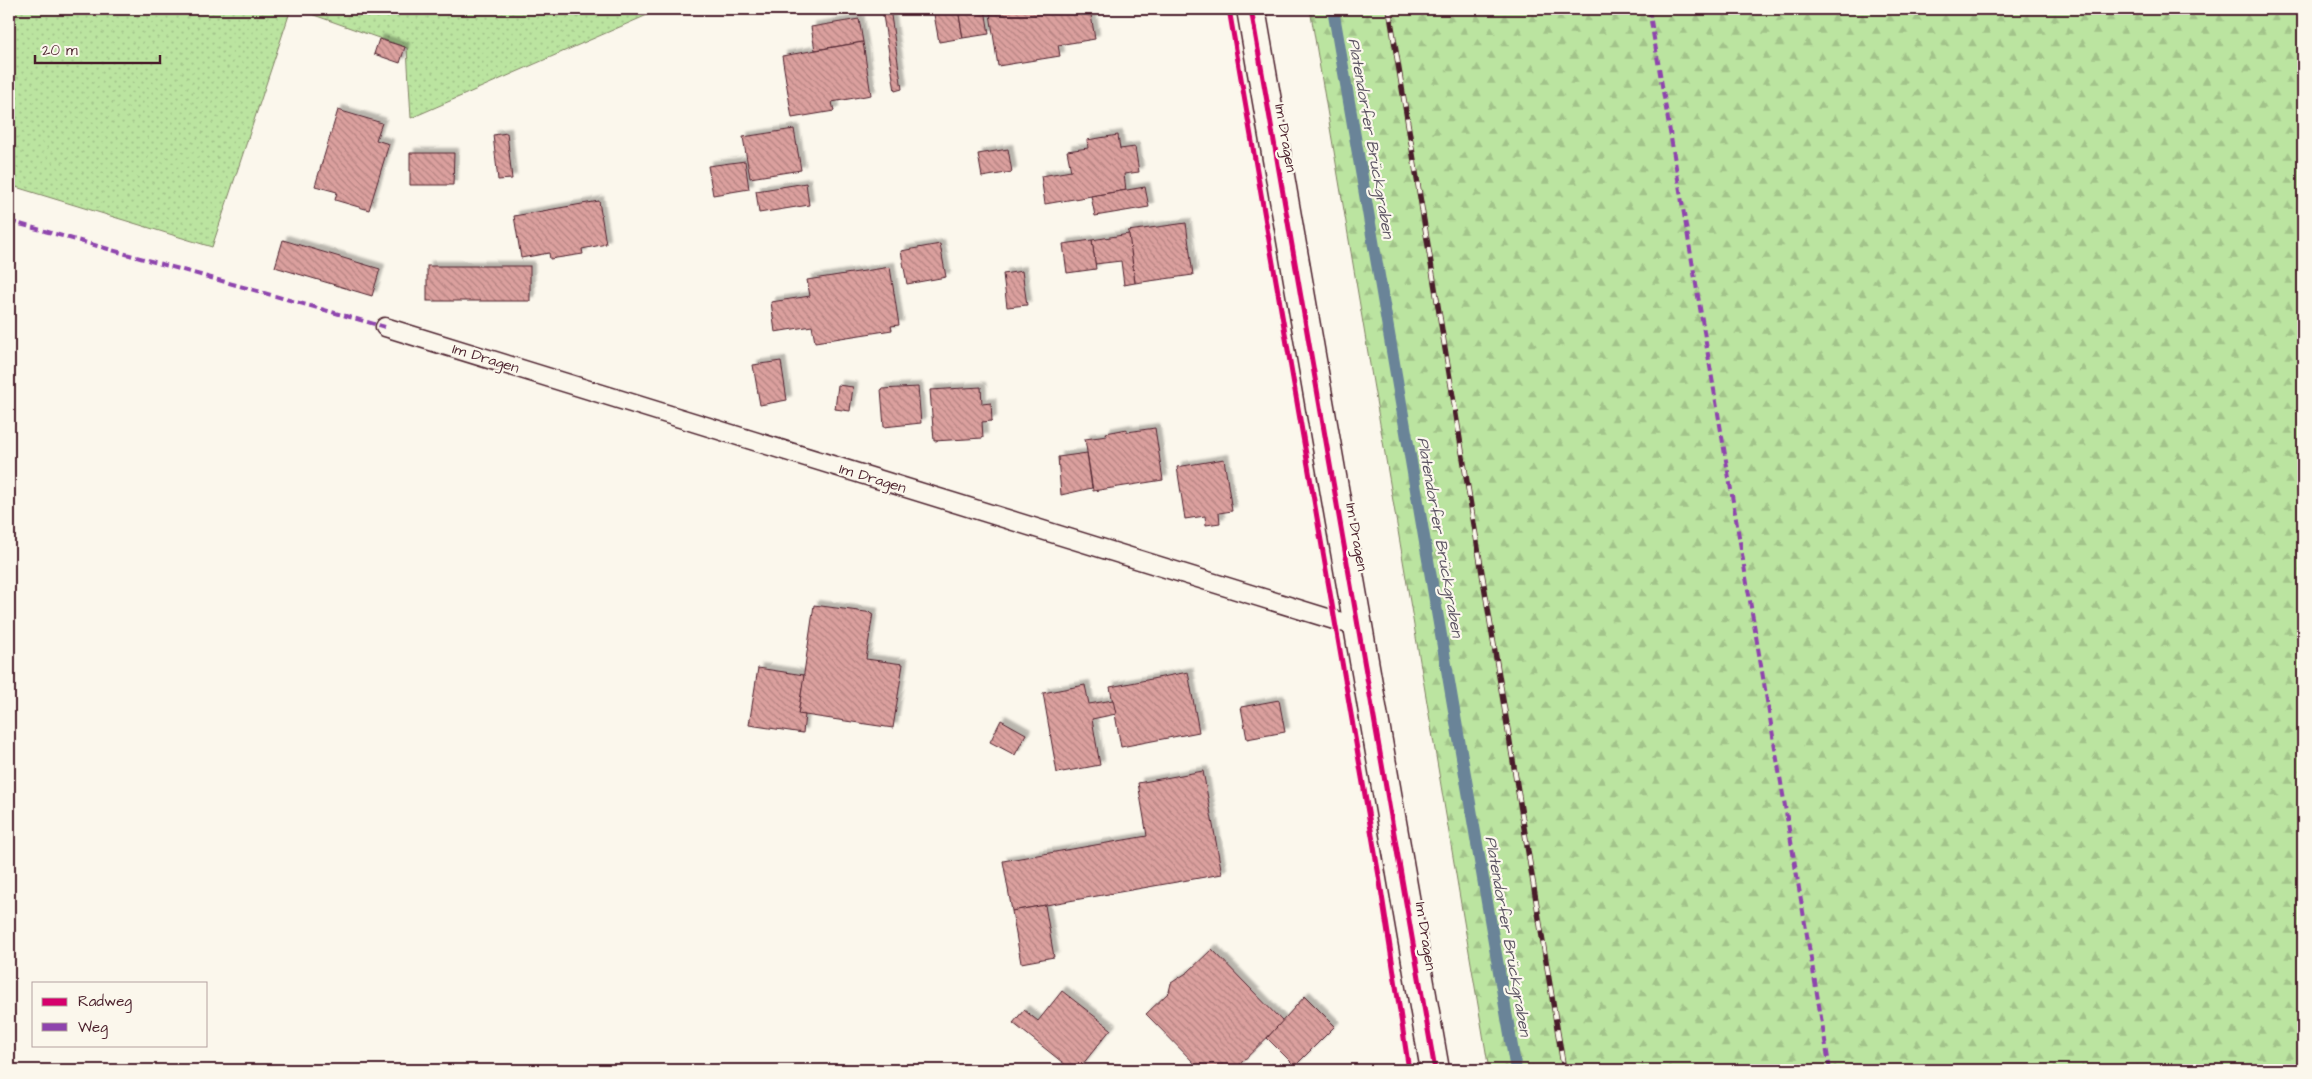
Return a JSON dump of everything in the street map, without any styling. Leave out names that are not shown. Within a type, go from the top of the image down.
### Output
[{"type":"street","name":"Im Dragen","points":[[1251,9],[1296,274],[1361,627],[1435,1070]]},
{"type":"lane","name":"Im Dragen","points":[[385,326],[1361,627]]},
{"type":"green space","points":[[9,9],[291,9],[212,247],[9,185]]},
{"type":"green space","points":[[297,9],[661,9],[411,118],[407,48]]},
{"type":"green space","points":[[1310,9],[2303,9],[2303,1070],[1489,1070]]},
{"type":"building","points":[[882,9],[890,9],[902,89],[895,91]]},
{"type":"building","points":[[933,9],[958,9],[963,38],[939,42]]},
{"type":"building","points":[[958,9],[985,9],[989,34],[963,38]]},
{"type":"building","points":[[1022,9],[1090,9],[1095,39],[1058,45],[1060,56],[998,66],[990,14]]},
{"type":"building","points":[[859,19],[863,42],[815,50],[811,27]]},
{"type":"building","points":[[379,39],[405,47],[400,63],[374,54]]},
{"type":"building","points":[[863,42],[871,95],[832,102],[834,111],[792,118],[782,56]]},
{"type":"building","points":[[338,110],[382,123],[376,140],[389,144],[369,210],[335,200],[337,192],[315,186]]},
{"type":"building","points":[[794,129],[801,170],[750,178],[743,137]]},
{"type":"building","points":[[507,133],[512,179],[498,180],[493,135]]},
{"type":"building","points":[[1118,135],[1120,149],[1135,147],[1139,172],[1124,174],[1126,190],[1045,204],[1041,176],[1071,171],[1067,151],[1088,148],[1087,140]]},
{"type":"building","points":[[1008,149],[1012,172],[982,177],[978,154]]},
{"type":"building","points":[[410,153],[454,153],[453,185],[410,185]]},
{"type":"building","points":[[745,161],[749,189],[713,195],[708,166]]},
{"type":"building","points":[[806,183],[809,205],[759,213],[756,191]]},
{"type":"building","points":[[1145,187],[1149,207],[1095,216],[1091,196]]},
{"type":"building","points":[[599,201],[606,244],[582,249],[583,254],[550,259],[549,253],[521,258],[514,216]]},
{"type":"building","points":[[1186,223],[1193,275],[1135,283],[1128,231]]},
{"type":"building","points":[[1129,234],[1135,283],[1124,285],[1121,261],[1095,264],[1092,240]]},
{"type":"building","points":[[283,240],[380,269],[372,296],[275,267]]},
{"type":"building","points":[[1092,240],[1096,269],[1067,273],[1063,244]]},
{"type":"building","points":[[940,244],[946,277],[907,284],[901,251]]},
{"type":"building","points":[[427,266],[530,266],[530,301],[427,301]]},
{"type":"building","points":[[890,267],[899,325],[891,326],[892,330],[815,342],[812,326],[775,332],[771,302],[810,296],[807,280]]},
{"type":"building","points":[[1022,271],[1027,305],[1007,307],[1003,274]]},
{"type":"building","points":[[781,361],[787,400],[760,405],[753,365]]},
{"type":"building","points":[[838,385],[853,387],[850,411],[835,409]]},
{"type":"building","points":[[918,387],[921,423],[884,427],[881,389]]},
{"type":"building","points":[[981,387],[982,404],[991,403],[992,421],[982,422],[983,438],[934,441],[930,390]]},
{"type":"building","points":[[1155,428],[1163,480],[1093,491],[1085,439],[1107,436],[1106,433],[1127,429],[1127,432]]},
{"type":"building","points":[[1087,453],[1092,488],[1061,495],[1058,457]]},
{"type":"building","points":[[1224,459],[1232,511],[1219,513],[1220,523],[1206,525],[1205,516],[1185,519],[1177,467]]},
{"type":"building","points":[[814,605],[873,613],[866,659],[903,664],[893,728],[798,714]]},
{"type":"building","points":[[758,668],[804,675],[798,714],[805,715],[803,733],[749,725]]},
{"type":"building","points":[[1188,672],[1199,732],[1121,747],[1110,687]]},
{"type":"building","points":[[1085,685],[1089,704],[1113,700],[1116,714],[1092,719],[1100,765],[1057,773],[1043,693]]},
{"type":"building","points":[[1279,700],[1285,732],[1247,739],[1241,707]]},
{"type":"building","points":[[1001,720],[1026,734],[1015,755],[990,742]]},
{"type":"building","points":[[1203,771],[1222,874],[1012,911],[1003,861],[1147,836],[1138,783]]},
{"type":"building","points":[[1045,905],[1054,957],[1021,963],[1012,911]]},
{"type":"building","points":[[1212,949],[1283,1022],[1234,1070],[1201,1070],[1146,1014],[1169,992],[1171,983],[1188,972]]},
{"type":"building","points":[[1062,991],[1111,1029],[1078,1070],[1072,1070],[1013,1023],[1024,1010],[1038,1021]]},
{"type":"building","points":[[1305,996],[1335,1026],[1295,1066],[1267,1038]]},
{"type":"waterway","name":"Platendorfer Brückgraben","points":[[1333,9],[1516,1070]]},
{"type":"railway","points":[[1389,9],[1564,1070]]},
{"type":"marked path","points":[[1649,9],[1830,1070]]},
{"type":"marked path","points":[[9,221],[385,327]]},
{"type":"cycle path","points":[[1229,9],[1379,876],[1409,1070]]},
{"type":"cycle path","points":[[1251,9],[1435,1070]]}]
